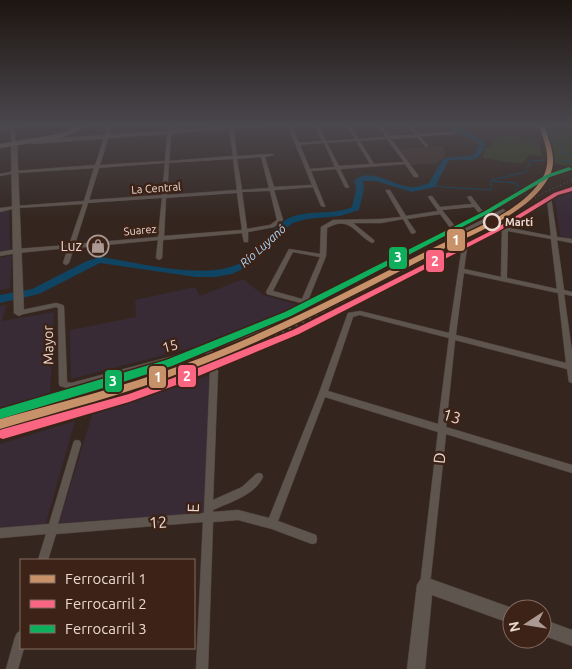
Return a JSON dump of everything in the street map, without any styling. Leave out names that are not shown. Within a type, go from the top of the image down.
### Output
[{"type":"street","name":"Mayor","points":[[14,157],[19,309],[56,304],[61,308],[63,384]]},
{"type":"street","points":[[66,263],[100,157]]},
{"type":"street","points":[[159,258],[167,157]]},
{"type":"street","points":[[0,174],[232,157]]},
{"type":"street","points":[[235,157],[246,241]]},
{"type":"street","points":[[263,157],[271,189]]},
{"type":"street","points":[[303,157],[323,206]]},
{"type":"street","points":[[333,157],[348,187]]},
{"type":"street","points":[[368,157],[373,166]]},
{"type":"street","points":[[403,157],[416,176]]},
{"type":"street","points":[[308,170],[407,163]]},
{"type":"street","name":"La Central","points":[[0,210],[16,207],[314,186]]},
{"type":"street","name":"Suarez","points":[[0,254],[71,245],[245,231],[272,226],[280,220],[271,189]]},
{"type":"street","points":[[388,191],[413,232]]},
{"type":"street","points":[[430,197],[456,232],[463,232],[503,211]]},
{"type":"street","points":[[469,197],[487,220]]},
{"type":"street","points":[[549,198],[572,380]]},
{"type":"street","points":[[323,256],[291,250],[269,292],[304,302],[323,256],[324,228],[333,222],[381,221],[475,205]]},
{"type":"street","points":[[347,222],[372,241]]},
{"type":"street","points":[[504,280],[505,228],[572,241]]},
{"type":"street","name":"D","points":[[416,669],[452,337],[464,248]]},
{"type":"street","points":[[461,270],[572,294]]},
{"type":"street","name":"15","points":[[63,384],[71,386],[208,349],[260,329],[303,306],[304,302]]},
{"type":"street","points":[[272,524],[350,315],[360,313],[571,367]]},
{"type":"street","name":"E","points":[[202,669],[210,512],[214,371],[208,349]]},
{"type":"street","name":"13","points":[[322,393],[572,469]]},
{"type":"street","points":[[43,559],[77,444]]},
{"type":"street","points":[[210,512],[245,490],[259,477]]},
{"type":"street","name":"12","points":[[0,533],[52,530],[210,512],[238,515],[272,524],[312,539]]},
{"type":"street","points":[[426,585],[502,612]]},
{"type":"street","points":[[552,631],[572,638]]},
{"type":"street","points":[[12,669],[20,641]]},
{"type":"shaded area","points":[[406,157],[444,157],[437,163],[411,165]]},
{"type":"shaded area","points":[[572,188],[572,239],[560,236],[555,199],[565,190]]},
{"type":"shaded area","points":[[9,210],[10,251],[0,253],[0,212]]},
{"type":"shaded area","points":[[12,255],[10,288],[0,290],[0,258]]},
{"type":"shaded area","points":[[243,279],[263,295],[298,305],[222,340],[71,379],[70,330],[136,317],[135,300],[195,287],[200,296]]},
{"type":"shaded area","points":[[6,305],[2,321],[54,312],[50,395],[0,409],[0,306]]},
{"type":"shaded area","points":[[210,375],[204,514],[59,523],[92,415]]},
{"type":"shaded area","points":[[75,421],[45,526],[0,528],[0,444]]},
{"type":"green space","points":[[483,157],[528,157],[522,164]]},
{"type":"green space","points":[[553,157],[572,157],[572,168],[554,163]]},
{"type":"waterway","name":"Río Luyanó","points":[[0,299],[35,292],[90,263],[100,260],[196,274],[215,274],[232,271],[252,259],[278,230],[290,221],[306,216],[340,214],[356,208],[360,189],[358,181],[361,179],[377,179],[412,190],[432,185],[445,160],[474,157]]},
{"type":"waterway","name":"Río Luyanó","points":[[553,159],[572,162]]},
{"type":"waterway","name":"Río Luyanó","points":[[432,185],[490,190],[492,188],[490,182],[492,180],[526,172],[530,161],[547,160]]},
{"type":"waterway","points":[[492,181],[515,183],[519,186],[515,191],[529,195]]},
{"type":"railway","points":[[395,275],[493,224],[543,193],[572,180]]},
{"type":"railway","points":[[179,378],[275,336],[397,273]]},
{"type":"railway","points":[[138,378],[235,346]]},
{"type":"railway","points":[[39,405],[143,376]]},
{"type":"railway","points":[[0,433],[182,376]]},
{"type":"rail line","name":"1","points":[[0,424],[92,398],[184,368],[249,342],[312,312],[512,210],[526,200],[546,177],[549,170],[550,157]]},
{"type":"rail line","name":"3","points":[[0,414],[169,363],[288,314],[487,212],[548,176],[569,169]]},
{"type":"rail line","name":"2","points":[[3,434],[129,398],[296,332],[497,230],[556,194],[572,189]]},
{"type":"place","name":"Martí","points":[[492,222]]},
{"type":"place","name":"Luz","points":[[98,246]]}]
